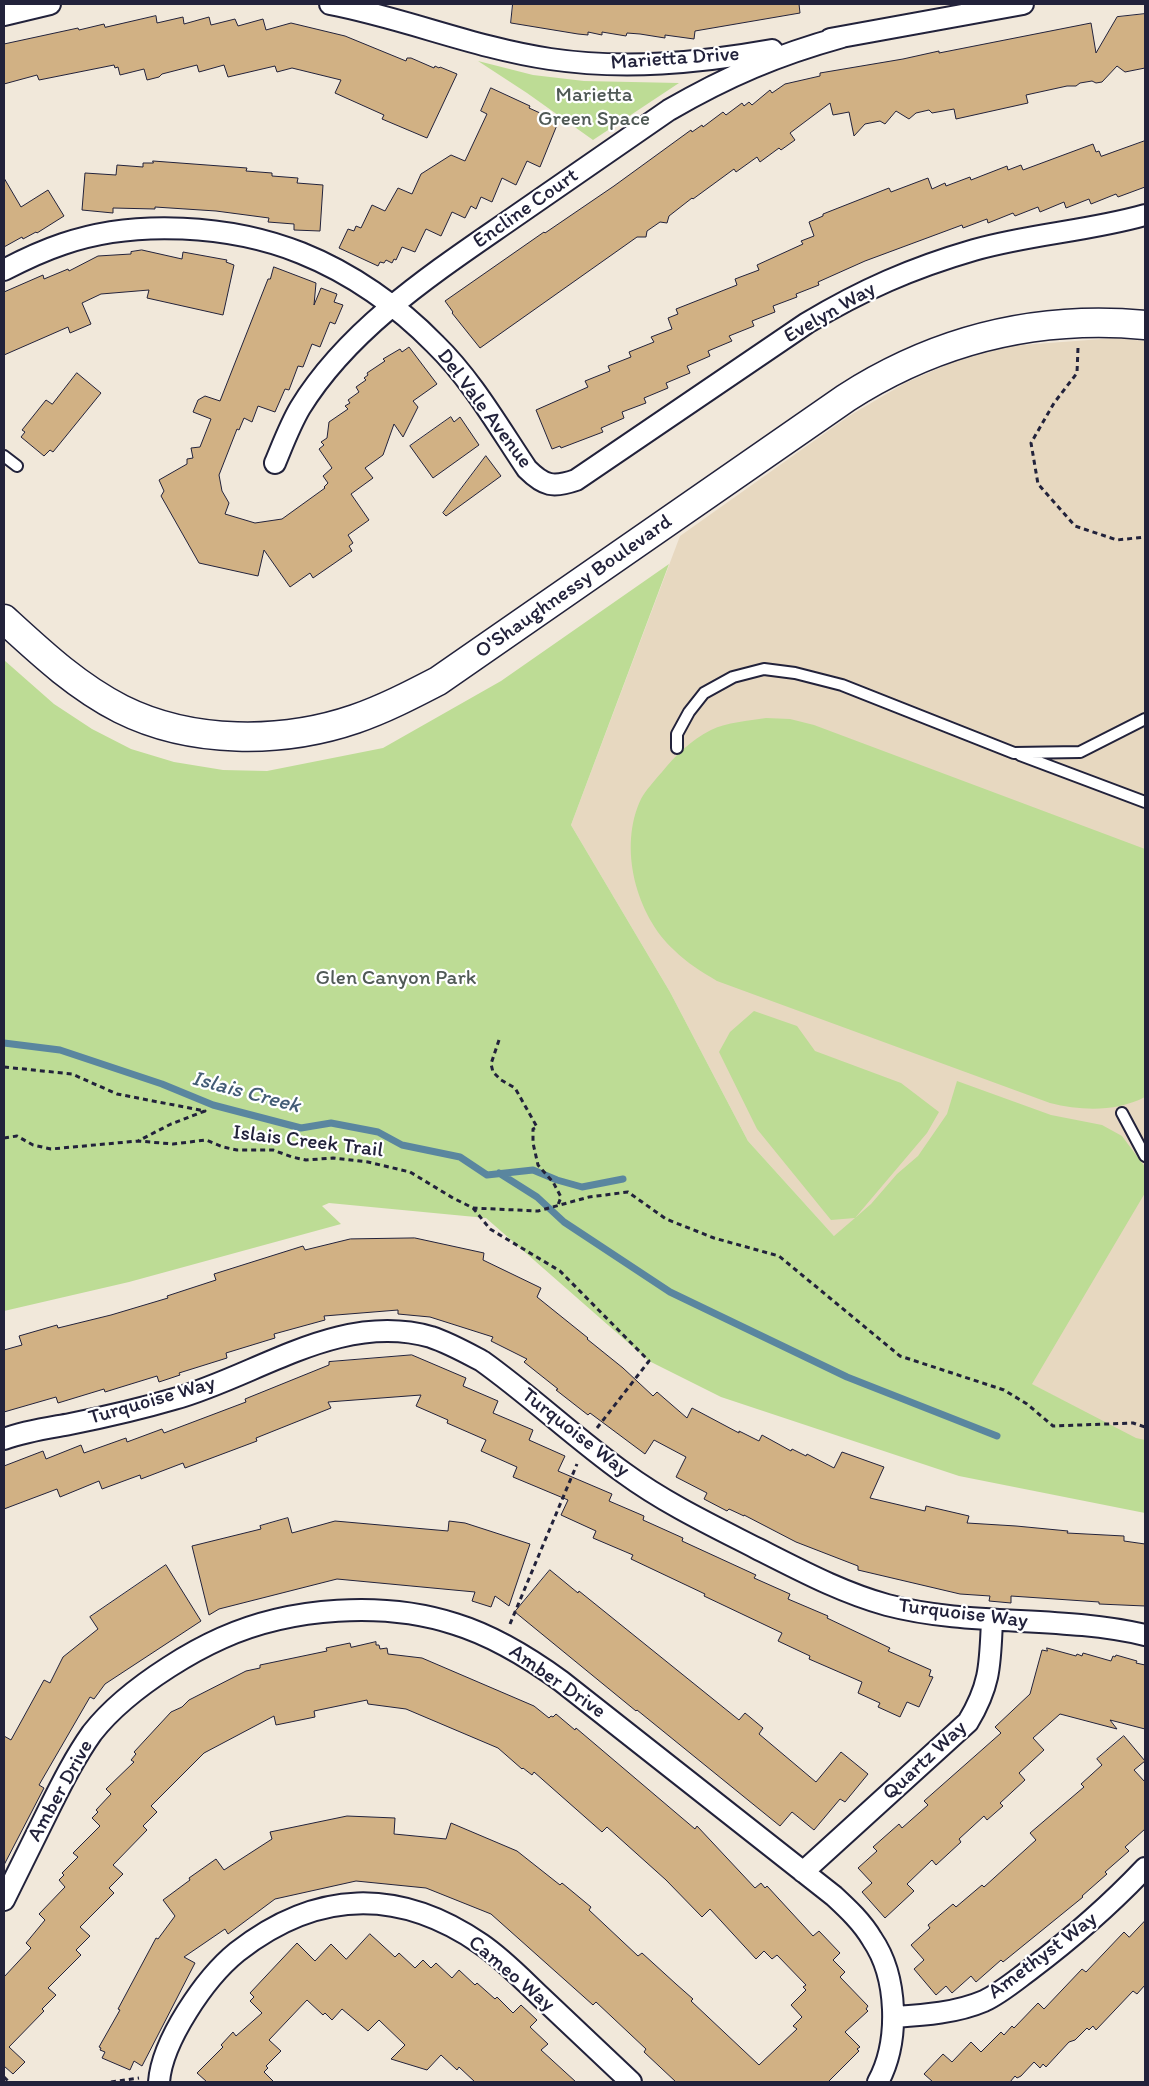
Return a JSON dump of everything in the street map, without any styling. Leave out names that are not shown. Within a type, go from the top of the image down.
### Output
[{"type":"main road","name":"O'Shaughnessy Boulevard","points":[[4,619],[81,685],[122,709],[164,725],[212,734],[261,736],[309,731],[332,726],[375,712],[438,681],[846,398],[896,369],[949,346],[1032,326],[1086,322],[1145,325]]},
{"type":"street","points":[[4,15],[50,4]]},
{"type":"street","name":"Marietta Drive","points":[[330,4],[397,11],[509,51],[550,59],[624,65],[707,60],[1023,4]]},
{"type":"street","name":"Encline Court","points":[[275,463],[289,428],[316,385],[356,338],[434,272],[669,110],[710,86],[756,65],[842,37]]},
{"type":"street","name":"Evelyn Way","points":[[548,485],[563,484],[576,480],[807,323],[846,300],[888,279],[975,250],[1118,223],[1145,216]]},
{"type":"street","name":"Del Vale Avenue","points":[[4,270],[64,244],[102,234],[142,229],[216,232],[264,241],[301,253],[355,281],[393,307],[436,344],[469,383],[527,469],[536,479],[548,485]]},
{"type":"street","name":"Turquoise Way","points":[[4,1438],[175,1399],[211,1387],[286,1354],[327,1341],[364,1332],[400,1331],[430,1337],[456,1346],[482,1361],[624,1473],[695,1517],[824,1582],[887,1605],[922,1612],[992,1620],[1100,1628],[1145,1635]]},
{"type":"street","name":"Amber Drive","points":[[4,1900],[72,1764],[93,1732],[118,1705],[148,1680],[183,1658],[222,1638],[262,1624],[341,1610],[382,1611],[437,1619],[454,1623],[502,1643],[530,1659],[561,1681],[834,1896],[857,1918],[873,1940],[884,1964],[891,1991],[894,2017],[891,2045],[878,2082]]},
{"type":"street","name":"Quartz Way","points":[[803,1872],[968,1722],[980,1702],[987,1682],[992,1620]]},
{"type":"street","name":"Amethyst Way","points":[[894,2017],[953,2011],[984,2001],[1010,1984],[1081,1929],[1120,1894],[1145,1868]]},
{"type":"street","name":"Cameo Way","points":[[159,2078],[169,2046],[193,2003],[205,1984],[226,1962],[275,1926],[296,1916],[318,1910],[361,1903],[399,1906],[415,1910],[456,1928],[482,1944],[510,1967],[631,2082]]},
{"type":"lane","points":[[4,456],[17,466]]},
{"type":"lane","points":[[677,748],[677,734],[689,712],[704,693],[733,677],[764,669],[795,673],[842,685],[1145,802]]},
{"type":"lane","points":[[1014,753],[1080,752],[1145,720]]},
{"type":"lane","points":[[1122,1113],[1145,1156]]},
{"type":"path","points":[[1078,347],[1077,373],[1054,403],[1031,443],[1038,484],[1075,526],[1117,540],[1145,537]]},
{"type":"path","points":[[498,1040],[491,1064],[493,1072],[500,1080],[515,1088],[537,1127],[534,1129],[533,1143],[538,1165],[553,1182],[561,1197],[556,1206]]},
{"type":"path","name":"Islais Creek Trail","points":[[4,1067],[72,1074],[117,1094],[206,1110],[171,1124],[138,1141]]},
{"type":"path","points":[[4,1138],[17,1136],[33,1145],[51,1149],[138,1141]]},
{"type":"path","name":"Islais Creek Trail","points":[[138,1141],[173,1144],[206,1140],[237,1150],[273,1150],[306,1160],[333,1158],[368,1162],[410,1172],[473,1208],[538,1211],[589,1197],[628,1192],[666,1219],[714,1238],[779,1256],[900,1356],[1004,1390],[1026,1404],[1053,1426],[1133,1423],[1145,1427]]},
{"type":"path","points":[[473,1208],[490,1229],[560,1271],[649,1361],[585,1444],[502,1643]]},
{"type":"path","points":[[4,2077],[9,2082]]},
{"type":"path","points":[[111,2082],[159,2078]]},
{"type":"shaded area","points":[[1115,338],[1145,341],[1145,1444],[910,1320],[748,1141],[670,992],[571,825],[680,536],[849,416],[905,383],[953,362],[1009,346]]},
{"type":"green space","name":"Marietta Green Space","points":[[478,61],[533,75],[584,81],[679,83],[593,140]]},
{"type":"green space","name":"Glen Canyon Park","points":[[669,564],[571,825],[670,992],[748,1141],[834,1236],[871,1204],[897,1174],[918,1156],[947,1114],[957,1081],[1051,1115],[1102,1125],[1122,1136],[1145,1167],[1145,1193],[1032,1384],[1136,1438],[1145,1440],[1145,1513],[959,1476],[721,1397],[649,1361],[486,1218],[329,1203],[322,1206],[341,1224],[129,1282],[4,1311],[4,660],[54,704],[92,729],[131,749],[174,762],[223,770],[267,771],[383,748],[501,681]]},
{"type":"green space","points":[[766,718],[790,719],[814,725],[1145,849],[1145,1097],[1111,1108],[1099,1109],[1074,1108],[1050,1103],[717,981],[700,971],[674,950],[650,918],[641,899],[635,879],[631,859],[631,838],[634,818],[641,799],[672,760],[690,743],[711,730],[724,725]]},
{"type":"green space","points":[[754,1011],[797,1026],[815,1051],[901,1083],[939,1112],[927,1133],[855,1218],[831,1220],[757,1129],[719,1052],[730,1032]]},
{"type":"building","points":[[513,4],[799,4],[800,13],[695,31],[694,39],[665,35],[665,38],[627,33],[626,36],[602,32],[602,35],[588,32],[588,35],[511,23]]},
{"type":"building","points":[[1145,14],[1145,68],[1125,72],[1117,66],[1102,82],[1080,83],[1076,86],[1067,86],[1026,95],[1028,103],[956,119],[954,109],[932,113],[929,110],[916,113],[909,119],[896,111],[885,124],[880,121],[865,124],[854,136],[849,112],[833,115],[830,103],[790,133],[795,140],[781,150],[779,148],[760,162],[757,157],[736,172],[734,169],[669,216],[667,223],[660,222],[647,231],[646,237],[637,237],[480,348],[452,313],[445,301],[614,186],[691,130],[692,132],[702,125],[703,127],[723,112],[726,115],[742,103],[744,106],[749,102],[752,105],[770,90],[772,93],[785,84],[820,76],[820,73],[939,51],[939,53],[1091,23],[1096,53],[1117,17]]},
{"type":"building","points":[[156,16],[157,23],[183,17],[184,24],[209,17],[211,25],[235,19],[238,26],[263,19],[266,30],[291,23],[345,36],[406,61],[407,58],[411,58],[434,68],[435,66],[440,67],[457,74],[427,138],[382,119],[384,115],[335,93],[341,80],[292,68],[277,72],[275,66],[228,77],[224,65],[199,72],[197,65],[147,80],[144,69],[120,75],[118,67],[115,68],[114,65],[39,80],[37,75],[4,84],[4,44],[78,28],[79,30],[104,24],[105,27]]},
{"type":"building","points":[[491,88],[530,106],[529,108],[551,118],[550,121],[557,125],[540,167],[527,161],[516,185],[502,178],[492,202],[481,197],[476,209],[471,206],[465,218],[452,212],[441,236],[426,229],[415,252],[402,247],[396,260],[394,259],[392,263],[386,260],[384,263],[380,262],[378,266],[339,248],[348,229],[354,231],[356,226],[361,228],[372,205],[385,211],[398,188],[412,194],[421,174],[451,155],[465,161],[487,114],[481,111]]},
{"type":"building","points":[[1145,141],[1145,187],[1118,197],[1116,194],[1091,204],[1089,199],[1066,208],[1064,202],[1040,212],[1038,207],[1015,216],[1013,213],[988,223],[987,219],[963,228],[962,225],[865,261],[818,282],[819,285],[796,294],[797,297],[773,306],[775,312],[752,321],[754,326],[729,336],[732,341],[708,351],[710,356],[687,366],[690,373],[666,383],[668,388],[644,398],[646,403],[622,412],[624,418],[601,428],[603,432],[561,448],[560,446],[552,449],[536,410],[588,387],[585,381],[610,371],[608,366],[631,357],[629,352],[654,342],[651,337],[672,329],[668,318],[678,314],[676,309],[737,285],[735,279],[759,270],[757,265],[803,244],[801,241],[814,236],[809,222],[823,216],[823,214],[889,188],[891,192],[928,178],[932,189],[945,183],[946,186],[970,177],[971,180],[1007,166],[1008,170],[1021,165],[1023,170],[1093,144],[1096,152],[1099,151],[1101,156]]},
{"type":"building","points":[[153,161],[247,168],[246,171],[298,178],[297,183],[323,185],[320,231],[294,230],[294,224],[268,222],[269,218],[216,211],[155,207],[155,209],[113,208],[113,213],[82,210],[85,173],[116,175],[117,165],[143,167],[143,163],[153,163]]},
{"type":"building","points":[[4,178],[21,207],[48,190],[64,216],[37,233],[23,239],[22,237],[4,247]]},
{"type":"building","points":[[142,250],[182,259],[183,252],[227,260],[226,262],[234,265],[223,315],[147,298],[149,290],[101,294],[82,303],[91,324],[70,333],[68,327],[4,355],[4,292],[43,275],[44,279],[68,269],[69,271],[98,256],[131,254],[131,252]]},
{"type":"building","points":[[274,267],[316,283],[314,305],[321,288],[337,294],[334,302],[343,305],[335,324],[330,322],[320,347],[312,344],[303,367],[298,366],[289,390],[285,389],[275,412],[258,406],[252,422],[244,418],[239,430],[237,429],[219,475],[222,491],[229,503],[225,514],[255,523],[282,519],[325,488],[328,483],[323,476],[332,468],[319,449],[324,445],[321,442],[327,438],[329,422],[348,409],[345,406],[350,403],[348,400],[359,392],[356,387],[366,380],[364,378],[368,375],[367,373],[385,361],[383,359],[400,349],[402,352],[409,347],[437,384],[413,401],[418,407],[403,437],[394,424],[383,455],[365,468],[373,478],[351,494],[369,520],[348,535],[353,543],[349,546],[352,551],[313,578],[310,573],[290,587],[264,550],[258,576],[199,563],[161,496],[164,491],[159,480],[187,464],[187,459],[193,458],[191,448],[200,447],[211,419],[193,412],[198,400],[205,396],[220,401]]},
{"type":"building","points":[[77,373],[101,393],[53,452],[50,450],[44,456],[21,437],[25,432],[22,430],[46,400],[52,404]]},
{"type":"building","points":[[451,417],[454,422],[460,417],[479,445],[433,478],[410,446]]},
{"type":"building","points":[[486,456],[501,476],[446,516],[443,513]]},
{"type":"building","points":[[415,1238],[484,1253],[483,1260],[541,1288],[537,1297],[588,1338],[653,1396],[657,1392],[687,1418],[692,1408],[739,1433],[739,1431],[759,1441],[762,1435],[791,1451],[792,1449],[806,1456],[807,1454],[834,1468],[842,1452],[884,1467],[870,1498],[925,1511],[926,1506],[969,1516],[967,1523],[1068,1531],[1067,1533],[1124,1536],[1124,1541],[1145,1544],[1145,1606],[1011,1596],[1011,1603],[989,1601],[990,1596],[960,1594],[858,1570],[858,1566],[796,1542],[744,1515],[729,1509],[727,1511],[704,1499],[707,1493],[676,1477],[686,1457],[654,1440],[645,1454],[590,1413],[588,1415],[556,1390],[558,1389],[524,1362],[527,1359],[491,1341],[493,1337],[430,1317],[398,1314],[398,1310],[324,1316],[325,1320],[274,1334],[275,1338],[226,1353],[227,1358],[179,1373],[180,1375],[159,1382],[157,1376],[105,1392],[104,1389],[58,1403],[56,1397],[4,1412],[4,1350],[22,1345],[19,1336],[57,1325],[58,1328],[111,1315],[168,1298],[167,1296],[216,1280],[214,1274],[303,1246],[305,1250],[350,1239]]},
{"type":"building","points":[[412,1355],[466,1378],[463,1386],[498,1401],[493,1413],[533,1430],[529,1440],[565,1456],[558,1471],[612,1494],[609,1501],[644,1516],[643,1520],[683,1538],[682,1541],[756,1575],[754,1578],[790,1594],[788,1599],[828,1616],[827,1618],[890,1648],[888,1651],[931,1670],[929,1676],[933,1677],[919,1707],[907,1702],[900,1717],[878,1707],[880,1703],[858,1693],[862,1682],[809,1659],[810,1656],[778,1641],[782,1633],[631,1559],[633,1555],[593,1538],[596,1531],[561,1515],[568,1500],[513,1477],[517,1467],[481,1451],[486,1440],[447,1423],[448,1420],[416,1406],[421,1395],[328,1402],[331,1408],[256,1438],[257,1441],[185,1468],[183,1463],[141,1479],[140,1475],[102,1489],[99,1481],[60,1497],[57,1489],[4,1509],[4,1466],[43,1451],[46,1459],[81,1445],[84,1453],[126,1438],[127,1442],[162,1429],[164,1433],[246,1402],[245,1399],[329,1365],[329,1362]]},
{"type":"building","points":[[288,1518],[292,1533],[335,1521],[448,1531],[449,1521],[465,1523],[530,1544],[509,1606],[495,1596],[491,1607],[472,1601],[475,1592],[337,1579],[219,1609],[209,1615],[192,1546],[261,1529],[260,1526]]},
{"type":"building","points":[[166,1565],[201,1621],[105,1684],[94,1699],[90,1697],[39,1785],[44,1788],[4,1865],[4,1736],[11,1740],[44,1680],[50,1683],[63,1657],[98,1629],[90,1617]]},
{"type":"building","points":[[550,1570],[578,1593],[579,1591],[739,1720],[745,1713],[763,1728],[759,1734],[816,1782],[841,1752],[868,1774],[845,1802],[840,1799],[814,1830],[792,1812],[780,1826],[515,1612]]},
{"type":"building","points":[[376,1642],[380,1649],[387,1648],[388,1654],[422,1658],[534,1706],[549,1718],[556,1714],[575,1730],[576,1728],[695,1829],[697,1826],[755,1888],[761,1883],[765,1888],[767,1886],[813,1936],[819,1931],[840,1953],[833,1960],[845,1972],[840,1977],[868,2006],[866,2009],[868,2011],[845,2032],[860,2047],[857,2049],[859,2051],[828,2082],[676,2082],[644,2052],[646,2049],[596,2002],[593,2005],[491,1914],[426,1888],[356,1881],[275,1899],[228,1934],[225,1929],[184,1957],[195,1963],[142,2066],[134,2061],[130,2070],[102,2058],[105,2052],[100,2050],[101,2048],[99,2047],[120,2010],[118,2009],[156,1938],[158,1939],[175,1916],[163,1900],[216,1859],[224,1870],[272,1839],[270,1832],[347,1816],[395,1818],[394,1834],[446,1839],[451,1823],[517,1851],[560,1885],[562,1883],[591,1907],[589,1910],[638,1956],[642,1953],[693,1999],[691,2001],[759,2065],[797,2029],[793,2026],[802,2017],[791,2005],[806,1990],[803,1987],[806,1985],[777,1955],[772,1959],[764,1951],[756,1959],[710,1909],[702,1917],[666,1880],[607,1827],[602,1832],[534,1772],[532,1775],[522,1769],[498,1748],[406,1709],[368,1704],[367,1700],[314,1711],[315,1717],[276,1725],[274,1716],[204,1753],[151,1806],[157,1812],[143,1826],[147,1830],[113,1865],[123,1874],[109,1888],[114,1893],[80,1927],[90,1936],[76,1950],[81,1955],[48,1988],[56,1995],[42,2009],[44,2011],[9,2047],[25,2062],[13,2074],[4,2066],[4,1977],[31,1948],[26,1943],[45,1920],[39,1914],[65,1887],[59,1880],[64,1875],[62,1873],[78,1857],[73,1853],[100,1826],[92,1818],[98,1812],[96,1810],[111,1794],[106,1789],[134,1762],[131,1760],[136,1754],[134,1752],[171,1712],[182,1707],[189,1700],[246,1671],[260,1668],[260,1665],[327,1651],[326,1648],[350,1643],[351,1647]]},
{"type":"building","points":[[1047,1648],[1076,1656],[1077,1654],[1082,1656],[1083,1653],[1111,1661],[1113,1656],[1115,1657],[1116,1655],[1145,1665],[1145,1729],[1110,1720],[1117,1729],[1060,1714],[1033,1738],[1044,1750],[1019,1773],[1025,1780],[1000,1803],[1003,1806],[987,1820],[984,1816],[959,1839],[961,1842],[936,1865],[932,1860],[907,1884],[914,1891],[885,1918],[862,1892],[872,1883],[858,1868],[877,1851],[873,1847],[899,1824],[902,1828],[928,1805],[924,1801],[1001,1733],[995,1727],[1030,1694],[1042,1650],[1047,1651]]},
{"type":"building","points":[[1124,1736],[1145,1761],[1134,1770],[1145,1782],[1145,1829],[1125,1847],[1129,1851],[1105,1872],[1107,1874],[1083,1897],[1003,1962],[1001,1960],[976,1982],[971,1976],[952,1993],[946,1986],[936,1995],[914,1969],[924,1960],[911,1945],[930,1928],[928,1925],[953,1904],[956,1907],[982,1885],[984,1887],[1036,1840],[1030,1833],[1084,1787],[1081,1784],[1102,1765],[1097,1759]]},
{"type":"building","points":[[1145,1921],[1145,1985],[1137,1994],[1133,1991],[1096,2030],[1093,2026],[1089,2030],[1087,2028],[1075,2040],[1069,2042],[1046,2067],[1043,2064],[1040,2068],[1034,2062],[1021,2076],[1017,2078],[1015,2076],[1010,2082],[933,2082],[924,2074],[943,2054],[952,2062],[971,2042],[981,2052],[1001,2032],[1004,2035],[1012,2026],[1014,2028],[1038,2003],[1044,2009],[1082,1969],[1086,1972],[1124,1932],[1129,1937]]},
{"type":"building","points":[[370,1934],[395,1957],[399,1953],[415,1968],[423,1960],[431,1968],[436,1963],[452,1978],[459,1970],[475,1985],[477,1983],[495,1999],[497,1997],[513,2013],[521,2005],[537,2020],[530,2027],[548,2044],[541,2050],[576,2082],[475,2082],[459,2067],[457,2070],[441,2055],[427,2070],[391,2059],[405,2045],[379,2020],[368,2031],[342,2009],[332,2020],[325,2013],[323,2015],[307,2000],[269,2040],[281,2051],[266,2066],[268,2068],[264,2072],[274,2082],[207,2082],[197,2073],[223,2047],[221,2045],[233,2032],[236,2036],[262,2013],[250,2001],[254,1997],[250,1993],[297,1943],[315,1961],[331,1944],[346,1959]]},
{"type":"waterway","name":"Islais Creek","points":[[4,1043],[60,1050],[162,1084],[213,1105],[301,1128],[331,1123],[378,1132],[402,1145],[460,1157],[487,1175],[533,1170],[557,1180],[582,1187],[623,1179]]},
{"type":"waterway","points":[[499,1173],[537,1197],[564,1222],[670,1292],[847,1377],[997,1436]]}]
